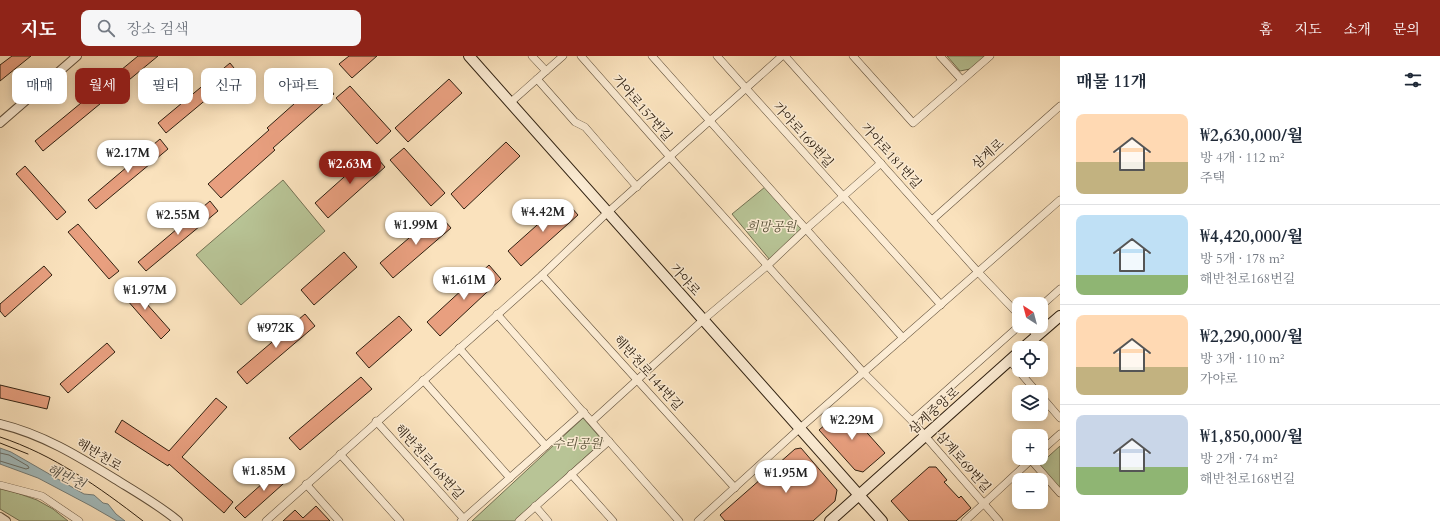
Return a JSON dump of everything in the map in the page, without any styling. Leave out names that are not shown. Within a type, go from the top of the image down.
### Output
[{"type":"main road","name":"가야로","points":[[469,56],[607,214],[882,521]]},
{"type":"main road","points":[[1032,341],[1060,316]]},
{"type":"main road","name":"삼계중앙로","points":[[830,521],[1012,358]]},
{"type":"street","points":[[0,123],[77,56]]},
{"type":"street","points":[[532,56],[546,71]]},
{"type":"street","points":[[510,103],[563,56]]},
{"type":"street","name":"가야로157번길","points":[[581,56],[670,157]]},
{"type":"street","points":[[652,56],[903,338]]},
{"type":"street","points":[[717,56],[746,89]]},
{"type":"street","name":"가야로157번길","points":[[607,214],[783,56]]},
{"type":"street","name":"가야로181번길","points":[[783,56],[1012,308]]},
{"type":"street","points":[[853,56],[913,123],[990,56]]},
{"type":"street","points":[[940,56],[961,80]]},
{"type":"street","points":[[537,79],[575,122],[585,127],[637,187]]},
{"type":"street","name":"가야로169번길","points":[[746,89],[842,197]]},
{"type":"street","name":"삼계로","points":[[932,220],[1060,106]]},
{"type":"street","points":[[670,157],[864,373]]},
{"type":"street","points":[[592,421],[703,320],[768,265],[806,229],[881,163]]},
{"type":"street","points":[[842,197],[940,305]]},
{"type":"street","points":[[698,521],[799,429],[1060,200]]},
{"type":"street","name":"해반천로168번길","points":[[266,521],[607,214]]},
{"type":"street","name":"해반천로144번길","points":[[542,274],[736,488]]},
{"type":"street","points":[[1048,300],[1060,289]]},
{"type":"street","points":[[497,314],[679,521]]},
{"type":"street","points":[[912,421],[1012,332]]},
{"type":"street","points":[[1035,333],[1038,336]]},
{"type":"street","points":[[459,348],[546,446]]},
{"type":"street","points":[[1009,360],[1031,385]]},
{"type":"street","name":"삼계로69번길","points":[[864,373],[912,421],[999,521]]},
{"type":"street","points":[[423,380],[510,478]]},
{"type":"street","points":[[1048,404],[1060,418]]},
{"type":"street","points":[[463,520],[584,412]]},
{"type":"street","name":"해반천로168번길","points":[[376,421],[463,520]]},
{"type":"street","name":"해반천로","points":[[0,424],[40,437],[73,452],[131,488],[178,521]]},
{"type":"street","points":[[1048,445],[1060,434]]},
{"type":"street","points":[[519,521],[609,441]]},
{"type":"street","points":[[340,454],[400,521]]},
{"type":"street","name":"삼계로69번길","points":[[984,504],[1026,465]]},
{"type":"street","name":"삼계로69번길","points":[[1037,465],[1060,493]]},
{"type":"street","points":[[571,474],[612,521]]},
{"type":"street","points":[[306,484],[339,521]]},
{"type":"street","points":[[0,486],[42,496],[78,521]]},
{"type":"street","points":[[965,521],[984,504]]},
{"type":"street","points":[[535,506],[548,521]]},
{"type":"street","points":[[0,516],[6,521]]},
{"type":"green space","points":[[947,56],[986,56],[970,69],[960,71]]},
{"type":"green space","points":[[283,180],[325,231],[241,305],[196,255]]},
{"type":"green space","name":"희망공원","points":[[765,187],[803,230],[770,260],[732,214]]},
{"type":"green space","name":"수리공원","points":[[583,418],[603,441],[515,521],[472,521]]},
{"type":"green space","points":[[1060,446],[1060,489],[1048,475],[1048,473],[1046,473],[1039,465],[1048,465],[1048,457]]},
{"type":"green space","points":[[0,487],[37,500],[53,509],[68,521],[20,521],[0,509]]},
{"type":"water","name":"해반천","points":[[0,448],[11,452],[84,494],[94,495],[103,503],[108,504],[116,514],[125,521],[117,521],[38,478],[0,464]]},
{"type":"building","points":[[12,56],[31,56],[16,68],[12,68],[12,71],[0,81],[0,65]]},
{"type":"building","points":[[138,56],[158,56],[143,68],[138,68],[138,73],[130,79],[130,68],[123,68]]},
{"type":"building","points":[[349,56],[377,56],[352,78],[339,64]]},
{"type":"building","points":[[230,63],[234,68],[224,68]]},
{"type":"building","points":[[449,79],[462,93],[408,142],[395,128]]},
{"type":"building","points":[[350,86],[391,131],[377,144],[336,98]]},
{"type":"building","points":[[201,87],[201,104],[166,133],[158,123],[181,104],[193,104],[193,94]]},
{"type":"building","points":[[80,104],[100,104],[43,151],[35,141]]},
{"type":"building","points":[[294,104],[323,104],[273,148],[275,150],[221,198],[208,184],[269,130],[267,128]]},
{"type":"building","points":[[160,139],[168,149],[96,209],[88,200]]},
{"type":"building","points":[[506,142],[520,156],[464,209],[451,194]]},
{"type":"building","points":[[404,148],[445,193],[431,206],[390,160]]},
{"type":"building","points":[[372,152],[385,167],[328,218],[315,203]]},
{"type":"building","points":[[25,166],[66,212],[57,220],[16,174]]},
{"type":"building","points":[[565,200],[578,215],[521,266],[508,251]]},
{"type":"building","points":[[210,201],[218,211],[146,271],[138,262]]},
{"type":"building","points":[[438,213],[451,228],[393,278],[380,263]]},
{"type":"building","points":[[78,224],[119,271],[109,279],[68,232]]},
{"type":"building","points":[[344,252],[357,267],[314,305],[301,290]]},
{"type":"building","points":[[489,265],[501,279],[440,336],[427,322]]},
{"type":"building","points":[[44,266],[52,275],[5,317],[0,311],[0,304]]},
{"type":"building","points":[[129,284],[170,330],[161,339],[120,292]]},
{"type":"building","points":[[305,314],[315,326],[247,384],[237,372]]},
{"type":"building","points":[[399,316],[412,330],[369,368],[356,353]]},
{"type":"building","points":[[107,343],[115,352],[68,393],[60,384]]},
{"type":"building","points":[[361,377],[372,389],[300,450],[289,438]]},
{"type":"building","points":[[0,385],[50,397],[47,409],[0,398]]},
{"type":"building","points":[[216,398],[227,407],[182,457],[233,502],[224,513],[169,464],[168,466],[115,432],[122,420],[169,451]]},
{"type":"building","points":[[845,408],[885,453],[863,472],[855,470],[819,430]]},
{"type":"building","points":[[801,448],[837,490],[835,501],[813,521],[725,521],[720,515],[795,449]]},
{"type":"building","points":[[282,466],[292,476],[245,518],[235,508]]},
{"type":"building","points":[[929,467],[936,467],[947,480],[944,482],[959,498],[961,496],[971,508],[956,521],[909,521],[891,501]]},
{"type":"building","points":[[316,506],[330,521],[283,521],[295,510],[303,518]]},
{"type":"tram line","points":[[0,437],[39,453],[75,473],[93,484],[143,521]]},
{"type":"tram line","points":[[0,443],[28,454]]}]
